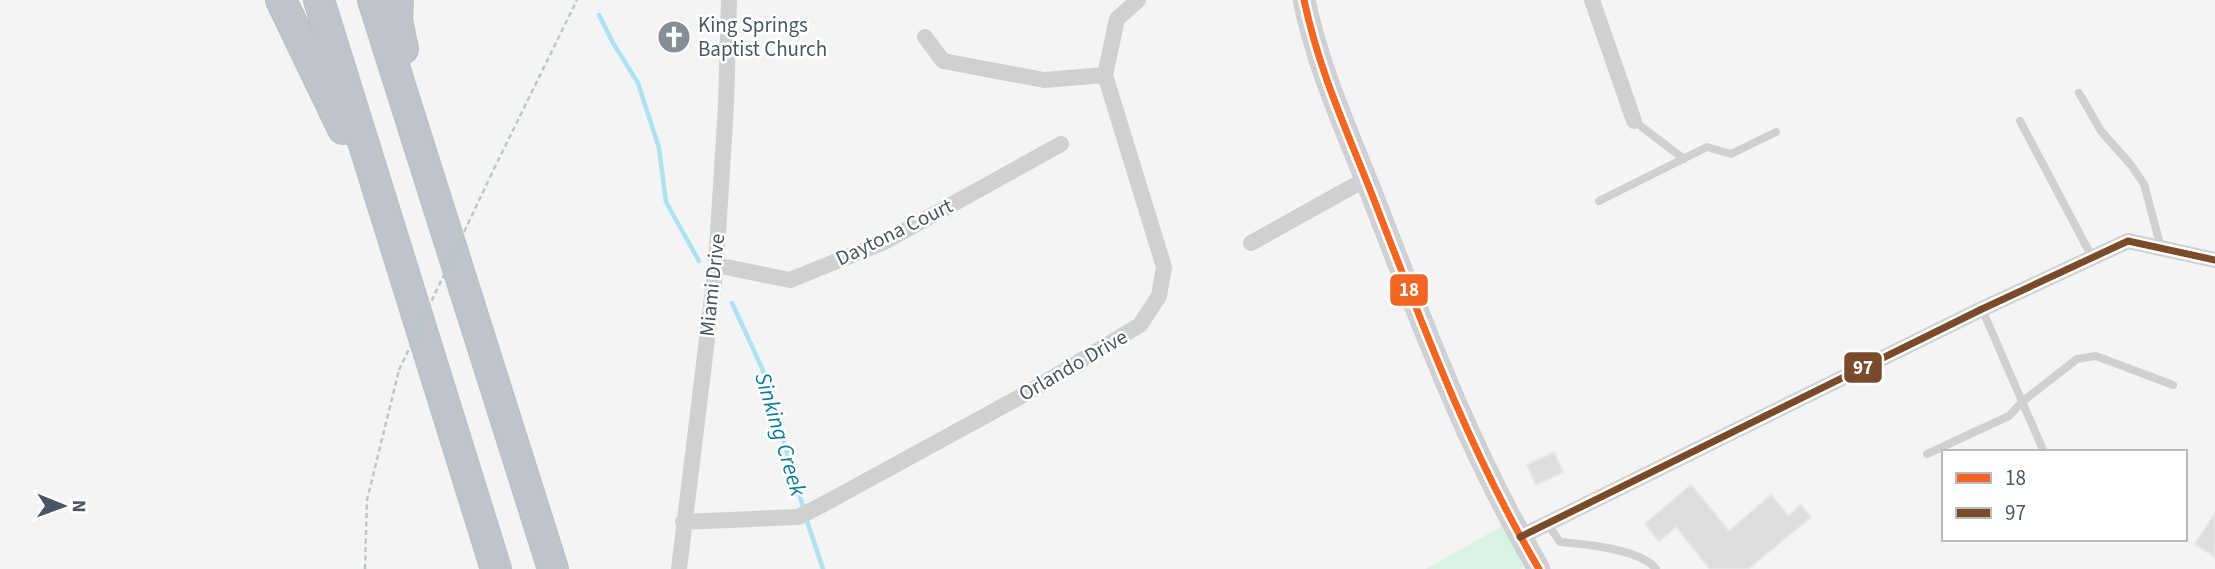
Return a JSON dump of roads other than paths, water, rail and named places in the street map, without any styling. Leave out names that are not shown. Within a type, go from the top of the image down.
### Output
[{"type":"highway","points":[[281,0],[383,210]]},
{"type":"highway","points":[[319,0],[496,569]]},
{"type":"highway","points":[[373,0],[553,569]]},
{"type":"highway","points":[[398,0],[397,20],[431,183]]},
{"type":"street","name":"Miami Drive","points":[[678,569],[716,265],[726,105],[729,0]]},
{"type":"street","name":"Orlando Drive","points":[[683,522],[797,517],[1027,393],[1140,325],[1159,296],[1164,267],[1105,75],[1117,19],[1138,0]]},
{"type":"street","points":[[1304,0],[1324,75],[1342,125],[1366,179],[1440,369],[1520,537],[1539,569]]},
{"type":"street","points":[[1592,0],[1634,121]]},
{"type":"street","points":[[925,37],[943,61],[1044,80],[1105,75]]},
{"type":"street","name":"Daytona Court","points":[[716,265],[790,280],[884,242],[1061,144]]},
{"type":"street","points":[[1251,243],[1366,179]]},
{"type":"street","points":[[1520,537],[1982,309],[2128,241],[2215,260]]},
{"type":"lane","points":[[2079,93],[2101,131],[2144,184],[2161,248]]},
{"type":"lane","points":[[1634,121],[1684,159]]},
{"type":"lane","points":[[2020,121],[2092,257]]},
{"type":"lane","points":[[1599,201],[1707,147],[1731,154],[1776,132]]},
{"type":"lane","points":[[1982,309],[2043,450]]},
{"type":"lane","points":[[1927,454],[2009,416],[2022,402],[2077,359],[2096,356],[2173,385]]},
{"type":"lane","points":[[1547,523],[1560,542],[1633,555],[1652,564],[1656,569]]},
{"type":"waterway","name":"Sinking Creek","points":[[599,15],[638,83],[659,148],[666,202],[699,261]]},
{"type":"waterway","name":"Sinking Creek","points":[[732,303],[762,368],[804,510]]},
{"type":"waterway","name":"Sinking Creek","points":[[806,518],[823,569]]},
{"type":"place","name":"King Springs Baptist Church","points":[[674,37]]}]
